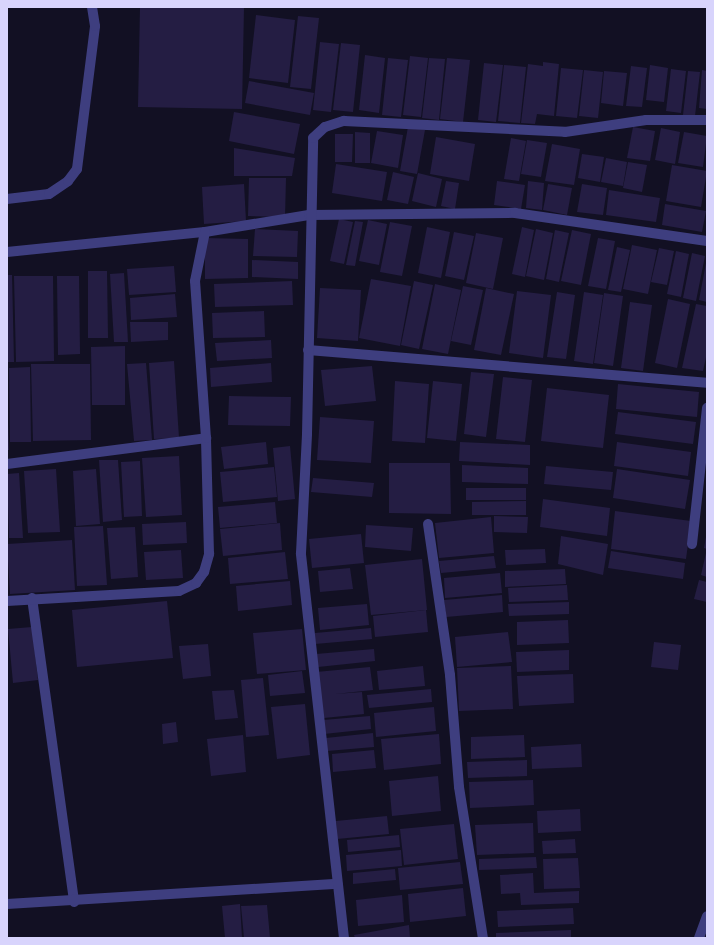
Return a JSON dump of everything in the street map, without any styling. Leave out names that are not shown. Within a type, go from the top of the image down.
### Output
[{"type":"street","points":[[7,199],[49,194],[68,181],[77,169],[95,26],[92,7]]},
{"type":"street","points":[[344,938],[301,553],[308,350],[309,215],[313,138],[325,126],[344,121],[565,132],[646,120],[707,120]]},
{"type":"street","points":[[7,252],[205,232],[309,215],[515,213],[707,241]]},
{"type":"street","points":[[7,601],[32,598],[179,591],[196,583],[209,554],[206,438],[195,281],[205,232]]},
{"type":"street","points":[[308,350],[707,383]]},
{"type":"street","points":[[692,544],[707,408]]},
{"type":"street","points":[[7,464],[206,438]]},
{"type":"street","points":[[428,524],[450,675],[459,787],[483,938]]},
{"type":"street","points":[[32,598],[74,902]]},
{"type":"street","points":[[7,904],[74,902],[337,884]]},
{"type":"street","points":[[699,938],[707,916]]},
{"type":"building","points":[[140,7],[244,7],[242,109],[138,107]]},
{"type":"building","points":[[256,15],[295,20],[288,83],[249,78]]},
{"type":"building","points":[[298,16],[319,18],[311,89],[290,87]]},
{"type":"building","points":[[320,42],[339,44],[331,112],[313,110]]},
{"type":"building","points":[[341,43],[360,45],[353,112],[333,110]]},
{"type":"building","points":[[365,55],[385,58],[379,113],[359,110]]},
{"type":"building","points":[[410,56],[428,58],[421,117],[403,115]]},
{"type":"building","points":[[388,58],[408,60],[401,117],[382,115]]},
{"type":"building","points":[[429,58],[445,59],[439,120],[422,118]]},
{"type":"building","points":[[447,58],[470,60],[463,122],[440,119]]},
{"type":"building","points":[[543,62],[559,64],[554,116],[537,114],[535,124],[521,123],[528,64],[543,66]]},
{"type":"building","points":[[484,63],[503,65],[496,122],[478,120]]},
{"type":"building","points":[[504,65],[526,67],[520,123],[498,121]]},
{"type":"building","points":[[650,65],[668,68],[664,102],[646,100]]},
{"type":"building","points":[[631,66],[647,68],[642,107],[626,106]]},
{"type":"building","points":[[561,68],[583,70],[577,118],[556,116]]},
{"type":"building","points":[[671,69],[686,71],[681,113],[666,111]]},
{"type":"building","points":[[584,70],[603,72],[598,118],[579,116]]},
{"type":"building","points":[[702,70],[707,71],[707,109],[699,108]]},
{"type":"building","points":[[604,71],[627,73],[623,106],[601,103]]},
{"type":"building","points":[[688,71],[700,72],[695,116],[683,115]]},
{"type":"building","points":[[249,81],[314,93],[310,115],[245,103]]},
{"type":"building","points":[[234,112],[300,124],[294,154],[229,141]]},
{"type":"building","points":[[408,127],[425,130],[417,174],[400,171]]},
{"type":"building","points":[[633,127],[655,131],[650,161],[627,158]]},
{"type":"building","points":[[661,128],[680,132],[675,164],[655,160]]},
{"type":"building","points":[[377,131],[403,135],[398,168],[371,163]]},
{"type":"building","points":[[355,132],[370,133],[370,163],[355,163]]},
{"type":"building","points":[[684,132],[707,136],[703,167],[678,163]]},
{"type":"building","points":[[335,134],[353,134],[352,162],[335,162]]},
{"type":"building","points":[[436,137],[475,144],[469,181],[430,174]]},
{"type":"building","points":[[511,138],[526,141],[519,181],[504,179]]},
{"type":"building","points":[[527,140],[547,143],[541,177],[521,174]]},
{"type":"building","points":[[552,144],[580,149],[574,185],[545,181]]},
{"type":"building","points":[[234,148],[295,158],[292,176],[234,176]]},
{"type":"building","points":[[582,154],[604,157],[600,182],[578,178]]},
{"type":"building","points":[[606,158],[627,162],[623,186],[601,182]]},
{"type":"building","points":[[628,162],[647,165],[642,192],[623,188]]},
{"type":"building","points":[[336,164],[387,172],[382,201],[332,193]]},
{"type":"building","points":[[672,165],[707,171],[701,207],[666,201]]},
{"type":"building","points":[[393,172],[414,177],[408,204],[387,200]]},
{"type":"building","points":[[418,173],[442,179],[436,207],[412,201]]},
{"type":"building","points":[[249,178],[286,178],[285,217],[248,216]]},
{"type":"building","points":[[446,181],[459,183],[455,209],[441,206]]},
{"type":"building","points":[[497,181],[525,185],[521,209],[494,205]]},
{"type":"building","points":[[528,181],[544,183],[542,210],[526,208]]},
{"type":"building","points":[[244,184],[246,221],[204,224],[202,187]]},
{"type":"building","points":[[548,184],[572,188],[567,215],[543,210]]},
{"type":"building","points":[[582,184],[607,188],[603,215],[577,212]]},
{"type":"building","points":[[609,190],[660,198],[656,222],[606,215]]},
{"type":"building","points":[[665,204],[706,211],[702,232],[662,225]]},
{"type":"building","points":[[339,219],[353,222],[344,264],[330,261]]},
{"type":"building","points":[[368,220],[387,224],[379,265],[359,261]]},
{"type":"building","points":[[355,221],[363,222],[355,266],[346,265]]},
{"type":"building","points":[[390,222],[412,226],[402,276],[380,272]]},
{"type":"building","points":[[427,227],[450,232],[441,278],[418,273]]},
{"type":"building","points":[[522,227],[534,230],[525,277],[512,274]]},
{"type":"building","points":[[255,229],[298,231],[297,257],[253,256]]},
{"type":"building","points":[[536,229],[553,233],[544,280],[526,276]]},
{"type":"building","points":[[555,230],[569,233],[559,282],[546,279]]},
{"type":"building","points":[[572,230],[591,234],[581,285],[561,281]]},
{"type":"building","points":[[454,232],[474,236],[464,280],[445,276]]},
{"type":"building","points":[[476,233],[503,238],[493,289],[466,283]]},
{"type":"building","points":[[205,238],[248,239],[248,278],[205,279]]},
{"type":"building","points":[[598,238],[615,241],[606,289],[588,286]]},
{"type":"building","points":[[632,245],[657,250],[648,294],[623,289]]},
{"type":"building","points":[[617,247],[630,250],[621,292],[608,290]]},
{"type":"building","points":[[659,248],[674,251],[667,285],[651,282]]},
{"type":"building","points":[[676,251],[689,254],[681,297],[667,294]]},
{"type":"building","points":[[692,253],[705,256],[696,301],[683,298]]},
{"type":"building","points":[[252,260],[298,262],[298,279],[252,277]]},
{"type":"building","points":[[707,263],[707,302],[699,300]]},
{"type":"building","points":[[174,266],[176,292],[129,295],[127,269]]},
{"type":"building","points":[[88,271],[107,271],[108,338],[88,338]]},
{"type":"building","points":[[124,273],[128,342],[114,342],[110,274]]},
{"type":"building","points":[[7,275],[12,275],[14,362],[7,362]]},
{"type":"building","points":[[14,276],[53,276],[54,361],[16,362]]},
{"type":"building","points":[[57,276],[79,276],[80,354],[58,355]]},
{"type":"building","points":[[371,279],[411,286],[400,346],[359,338]]},
{"type":"building","points":[[292,281],[293,305],[215,307],[214,284]]},
{"type":"building","points":[[414,281],[433,285],[419,349],[401,345]]},
{"type":"building","points":[[435,284],[461,290],[448,354],[422,349]]},
{"type":"building","points":[[463,286],[483,290],[471,345],[451,341]]},
{"type":"building","points":[[320,288],[361,290],[358,341],[317,338]]},
{"type":"building","points":[[486,288],[514,294],[501,355],[474,350]]},
{"type":"building","points":[[517,291],[551,295],[543,358],[509,353]]},
{"type":"building","points":[[557,292],[575,295],[566,359],[547,357]]},
{"type":"building","points":[[584,292],[603,295],[593,364],[574,361]]},
{"type":"building","points":[[604,293],[623,296],[613,366],[594,363]]},
{"type":"building","points":[[175,294],[177,317],[131,320],[130,298]]},
{"type":"building","points":[[668,299],[690,304],[677,368],[655,363]]},
{"type":"building","points":[[630,302],[652,305],[643,371],[621,368]]},
{"type":"building","points":[[696,304],[707,306],[707,353],[703,371],[682,368]]},
{"type":"building","points":[[264,311],[265,337],[213,338],[212,313]]},
{"type":"building","points":[[130,322],[168,322],[168,340],[131,342]]},
{"type":"building","points":[[271,340],[272,358],[217,361],[215,343]]},
{"type":"building","points":[[125,346],[125,405],[92,405],[91,347]]},
{"type":"building","points":[[174,361],[179,438],[154,439],[149,363]]},
{"type":"building","points":[[146,363],[152,440],[134,441],[127,364]]},
{"type":"building","points":[[271,363],[272,382],[211,387],[210,368]]},
{"type":"building","points":[[31,364],[90,364],[91,440],[33,441]]},
{"type":"building","points":[[372,366],[376,401],[325,406],[321,370]]},
{"type":"building","points":[[30,367],[31,442],[10,442],[9,368]]},
{"type":"building","points":[[471,372],[494,374],[486,437],[464,434]]},
{"type":"building","points":[[503,377],[532,380],[525,442],[496,439]]},
{"type":"building","points":[[395,381],[429,384],[425,443],[392,441]]},
{"type":"building","points":[[433,381],[462,384],[456,441],[427,438]]},
{"type":"building","points":[[618,384],[699,392],[697,417],[616,409]]},
{"type":"building","points":[[547,388],[609,395],[603,448],[541,441]]},
{"type":"building","points":[[7,394],[9,450],[7,450]]},
{"type":"building","points":[[229,396],[291,397],[290,426],[228,425]]},
{"type":"building","points":[[618,412],[696,422],[693,444],[615,434]]},
{"type":"building","points":[[320,417],[374,421],[371,463],[317,460]]},
{"type":"building","points":[[266,442],[268,464],[224,469],[221,447]]},
{"type":"building","points":[[460,442],[530,445],[530,465],[459,461]]},
{"type":"building","points":[[617,442],[691,452],[688,476],[614,466]]},
{"type":"building","points":[[290,446],[295,499],[278,501],[273,448]]},
{"type":"building","points":[[179,456],[182,515],[146,517],[142,458]]},
{"type":"building","points":[[99,460],[118,460],[122,520],[103,522]]},
{"type":"building","points":[[140,461],[142,516],[124,517],[121,462]]},
{"type":"building","points":[[389,463],[450,463],[451,514],[389,513]]},
{"type":"building","points":[[462,465],[528,468],[528,484],[462,482]]},
{"type":"building","points":[[546,466],[613,472],[611,490],[544,484]]},
{"type":"building","points":[[274,467],[277,497],[223,502],[220,472]]},
{"type":"building","points":[[56,469],[60,532],[28,533],[24,471]]},
{"type":"building","points":[[96,469],[100,524],[76,526],[73,471]]},
{"type":"building","points":[[617,469],[690,480],[685,509],[613,498]]},
{"type":"building","points":[[19,473],[23,538],[9,538],[7,474]]},
{"type":"building","points":[[313,478],[374,483],[372,497],[311,492]]},
{"type":"building","points":[[466,488],[526,488],[526,500],[466,500]]},
{"type":"building","points":[[543,499],[610,508],[607,536],[540,527]]},
{"type":"building","points":[[526,501],[526,515],[472,515],[472,502]]},
{"type":"building","points":[[275,502],[277,523],[220,528],[218,507]]},
{"type":"building","points":[[615,511],[691,521],[686,559],[611,549]]},
{"type":"building","points":[[494,516],[528,517],[527,533],[494,532]]},
{"type":"building","points":[[491,517],[494,553],[439,558],[435,523]]},
{"type":"building","points":[[186,522],[187,543],[143,545],[142,524]]},
{"type":"building","points":[[280,523],[282,550],[223,556],[220,529]]},
{"type":"building","points":[[366,525],[413,528],[411,551],[365,547]]},
{"type":"building","points":[[103,526],[107,585],[77,586],[74,527]]},
{"type":"building","points":[[135,527],[138,577],[111,579],[107,528]]},
{"type":"building","points":[[361,534],[364,563],[312,568],[309,539]]},
{"type":"building","points":[[561,536],[608,544],[603,575],[558,564]]},
{"type":"building","points":[[707,537],[707,549],[704,548]]},
{"type":"building","points":[[72,540],[75,590],[10,594],[7,544]]},
{"type":"building","points":[[545,549],[546,563],[506,565],[505,550]]},
{"type":"building","points":[[181,550],[183,578],[146,580],[144,552]]},
{"type":"building","points":[[611,551],[685,563],[683,579],[608,568]]},
{"type":"building","points":[[285,552],[288,579],[230,584],[228,558]]},
{"type":"building","points":[[707,553],[707,577],[701,575]]},
{"type":"building","points":[[494,556],[496,568],[441,573],[439,561]]},
{"type":"building","points":[[422,559],[427,610],[371,615],[365,565]]},
{"type":"building","points":[[350,568],[353,589],[320,592],[318,571]]},
{"type":"building","points":[[565,569],[566,584],[505,587],[505,571]]},
{"type":"building","points":[[500,573],[502,593],[445,598],[444,578]]},
{"type":"building","points":[[699,580],[707,582],[707,602],[694,599]]},
{"type":"building","points":[[290,581],[292,605],[238,611],[236,586]]},
{"type":"building","points":[[567,585],[568,600],[509,602],[508,588]]},
{"type":"building","points":[[502,595],[503,612],[446,617],[444,600]]},
{"type":"building","points":[[167,601],[173,658],[77,667],[72,610]]},
{"type":"building","points":[[569,602],[569,614],[509,616],[508,604]]},
{"type":"building","points":[[367,604],[369,625],[320,630],[318,608]]},
{"type":"building","points":[[426,610],[428,632],[375,637],[373,616]]},
{"type":"building","points":[[568,620],[569,643],[517,645],[517,622]]},
{"type":"building","points":[[32,627],[38,680],[13,683],[8,629]]},
{"type":"building","points":[[371,628],[372,639],[315,644],[315,633]]},
{"type":"building","points":[[302,629],[306,670],[257,674],[253,633]]},
{"type":"building","points":[[508,632],[512,662],[457,667],[455,637]]},
{"type":"building","points":[[654,642],[681,645],[678,670],[651,667]]},
{"type":"building","points":[[208,644],[211,676],[183,679],[179,646]]},
{"type":"building","points":[[374,649],[375,661],[318,667],[316,654]]},
{"type":"building","points":[[569,650],[569,670],[517,672],[516,652]]},
{"type":"building","points":[[423,666],[425,686],[379,690],[377,671]]},
{"type":"building","points":[[511,666],[513,709],[459,711],[457,668]]},
{"type":"building","points":[[370,667],[373,690],[335,694],[362,692],[364,714],[324,718],[316,672]]},
{"type":"building","points":[[302,671],[305,693],[270,696],[268,675]]},
{"type":"building","points":[[573,674],[574,703],[519,706],[517,676]]},
{"type":"building","points":[[263,678],[269,735],[246,737],[241,680]]},
{"type":"building","points":[[431,689],[432,702],[369,708],[367,695]]},
{"type":"building","points":[[234,690],[238,718],[215,720],[212,691]]},
{"type":"building","points":[[305,704],[310,755],[277,759],[271,707]]},
{"type":"building","points":[[434,707],[436,731],[376,737],[374,713]]},
{"type":"building","points":[[370,716],[371,729],[324,734],[323,720]]},
{"type":"building","points":[[176,722],[178,742],[163,744],[162,724]]},
{"type":"building","points":[[373,733],[374,747],[327,751],[326,738]]},
{"type":"building","points":[[439,734],[441,764],[384,770],[381,739]]},
{"type":"building","points":[[243,735],[246,772],[211,776],[207,739]]},
{"type":"building","points":[[524,735],[525,757],[471,759],[471,737]]},
{"type":"building","points":[[581,744],[582,767],[532,769],[531,747]]},
{"type":"building","points":[[374,750],[376,768],[333,772],[332,754]]},
{"type":"building","points":[[527,760],[527,776],[468,778],[467,762]]},
{"type":"building","points":[[438,776],[441,811],[392,816],[389,781]]},
{"type":"building","points":[[533,780],[534,805],[470,808],[469,782]]},
{"type":"building","points":[[580,809],[581,831],[538,833],[537,811]]},
{"type":"building","points":[[387,816],[389,834],[337,839],[336,821]]},
{"type":"building","points":[[533,823],[534,853],[477,855],[475,825]]},
{"type":"building","points":[[454,824],[458,859],[404,865],[400,829]]},
{"type":"building","points":[[399,835],[400,847],[348,852],[347,840]]},
{"type":"building","points":[[575,839],[576,853],[543,854],[542,841]]},
{"type":"building","points":[[401,850],[402,866],[347,871],[346,855]]},
{"type":"building","points":[[536,857],[537,868],[479,870],[479,859]]},
{"type":"building","points":[[578,858],[580,888],[544,889],[543,859]]},
{"type":"building","points":[[460,862],[463,884],[400,890],[398,868]]},
{"type":"building","points":[[395,869],[396,880],[353,884],[353,873]]},
{"type":"building","points":[[533,873],[534,893],[579,891],[579,903],[521,905],[520,893],[501,894],[500,875]]},
{"type":"building","points":[[463,888],[466,916],[410,922],[408,894]]},
{"type":"building","points":[[402,895],[404,922],[358,926],[356,900]]},
{"type":"building","points":[[240,904],[242,938],[225,938],[222,906]]},
{"type":"building","points":[[267,905],[270,938],[244,938],[241,906]]},
{"type":"building","points":[[573,908],[574,924],[498,927],[497,911]]},
{"type":"building","points":[[409,925],[410,938],[355,938],[354,935]]},
{"type":"building","points":[[571,930],[571,938],[496,938],[496,933]]}]
